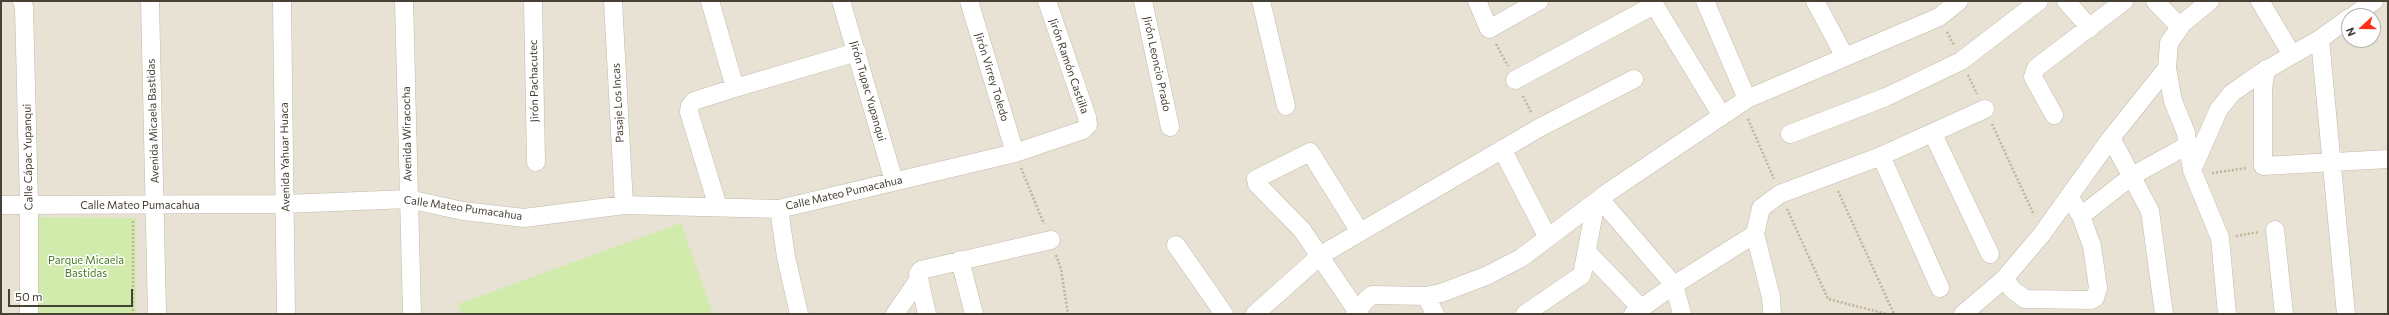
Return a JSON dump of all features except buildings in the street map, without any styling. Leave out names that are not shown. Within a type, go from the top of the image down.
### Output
[{"type":"street","name":"Calle Cápac Yupanqui","points":[[22,1],[24,7],[29,205],[29,314]]},
{"type":"street","name":"Avenida Micaela Bastidas","points":[[150,1],[156,205],[157,314]]},
{"type":"street","name":"Avenida Yahuar Huaca","points":[[282,1],[286,314]]},
{"type":"street","name":"Avenida Wiracocha","points":[[404,1],[412,314]]},
{"type":"street","name":"Jirón Pachacutec","points":[[533,1],[536,162]]},
{"type":"street","name":"Pasaje Los Incas","points":[[612,1],[624,205]]},
{"type":"street","points":[[710,1],[735,88]]},
{"type":"street","name":"Jirón Tupac Yupanqui","points":[[841,1],[858,52],[894,181]]},
{"type":"street","name":"Jirón Virrey Toledo","points":[[969,1],[1015,152]]},
{"type":"street","name":"Jirón Ramón Castilla","points":[[1047,1],[1087,116],[1088,125],[1083,130]]},
{"type":"street","name":"Jirón Leoncio Prado","points":[[1143,1],[1170,127]]},
{"type":"street","points":[[1261,1],[1286,106]]},
{"type":"street","points":[[1477,1],[1489,29],[1539,1]]},
{"type":"street","points":[[1705,1],[1747,99]]},
{"type":"street","points":[[1815,1],[1844,57]]},
{"type":"street","points":[[1360,232],[1310,152],[1256,179],[1257,184],[1302,230],[1321,255],[1357,313],[1366,300],[1372,295],[1426,296],[1441,293],[1486,276],[1521,258],[1598,201],[1747,99],[1939,17],[1959,1]]},
{"type":"street","points":[[1790,134],[1886,97],[1961,61],[2039,1]]},
{"type":"street","points":[[2066,1],[2090,28]]},
{"type":"street","points":[[2054,115],[2033,77],[2036,68],[2124,1]]},
{"type":"street","points":[[2155,1],[2180,27]]},
{"type":"street","points":[[2210,1],[2180,27],[2169,43],[2167,68],[2173,101],[2186,132],[2193,173],[2220,238],[2227,314]]},
{"type":"street","points":[[2260,1],[2292,55]]},
{"type":"street","points":[[2364,8],[2374,1]]},
{"type":"street","points":[[1515,80],[1653,3],[1722,116]]},
{"type":"street","points":[[2193,173],[2219,109],[2232,93],[2266,69],[2320,39],[2341,24]]},
{"type":"street","points":[[2320,39],[2346,314]]},
{"type":"street","points":[[718,207],[689,112],[690,106],[694,102],[735,88],[858,52]]},
{"type":"street","points":[[1963,314],[2004,278],[2042,234],[2111,138],[2167,68]]},
{"type":"street","points":[[2266,69],[2263,89],[2263,166],[2388,159]]},
{"type":"street","points":[[1255,314],[1321,255],[1502,149],[1634,79]]},
{"type":"street","points":[[1772,314],[1772,297],[1754,234],[1761,208],[1780,194],[1830,173],[1882,156],[1985,110]]},
{"type":"street","name":"Calle Mateo Pumacahua","points":[[1,205],[285,204],[408,199],[462,211],[524,218],[624,205],[779,209],[1015,152],[1083,130]]},
{"type":"street","points":[[1933,134],[1990,254]]},
{"type":"street","points":[[2111,138],[2150,211],[2164,314]]},
{"type":"street","points":[[2082,216],[2132,176],[2188,146]]},
{"type":"street","points":[[1502,149],[1548,238]]},
{"type":"street","points":[[1882,156],[1940,288]]},
{"type":"street","points":[[2004,278],[2013,290],[2025,299],[2091,300],[2095,298],[2098,288],[2092,246],[2082,216],[2069,196]]},
{"type":"street","points":[[1526,314],[1579,279],[1584,271],[1598,201]]},
{"type":"street","points":[[1598,201],[1674,285],[1682,314]]},
{"type":"street","points":[[779,209],[786,257],[799,314]]},
{"type":"street","points":[[2275,230],[2284,314]]},
{"type":"street","points":[[1587,252],[1637,311],[1674,285],[1754,234]]},
{"type":"street","points":[[926,314],[918,274],[921,270],[1051,240]]},
{"type":"street","points":[[1176,245],[1224,314]]},
{"type":"street","points":[[960,260],[974,314]]},
{"type":"street","points":[[895,314],[919,279]]},
{"type":"street","points":[[1426,296],[1435,314]]},
{"type":"path","points":[[1747,99],[1746,111],[1748,119],[1780,194],[1828,299],[1887,314]]},
{"type":"path","points":[[2193,173],[2263,166]]},
{"type":"path","points":[[1830,173],[1894,314]]},
{"type":"path","points":[[133,217],[133,314]]},
{"type":"path","points":[[2220,238],[2275,230]]},
{"type":"shaded area","points":[[1,1],[2388,1],[2388,314],[1,314]]},
{"type":"green space","name":"Parque Micaela Bastidas","points":[[36,217],[136,218],[136,314],[36,314]]},
{"type":"green space","points":[[681,223],[713,314],[462,314],[458,304]]}]
